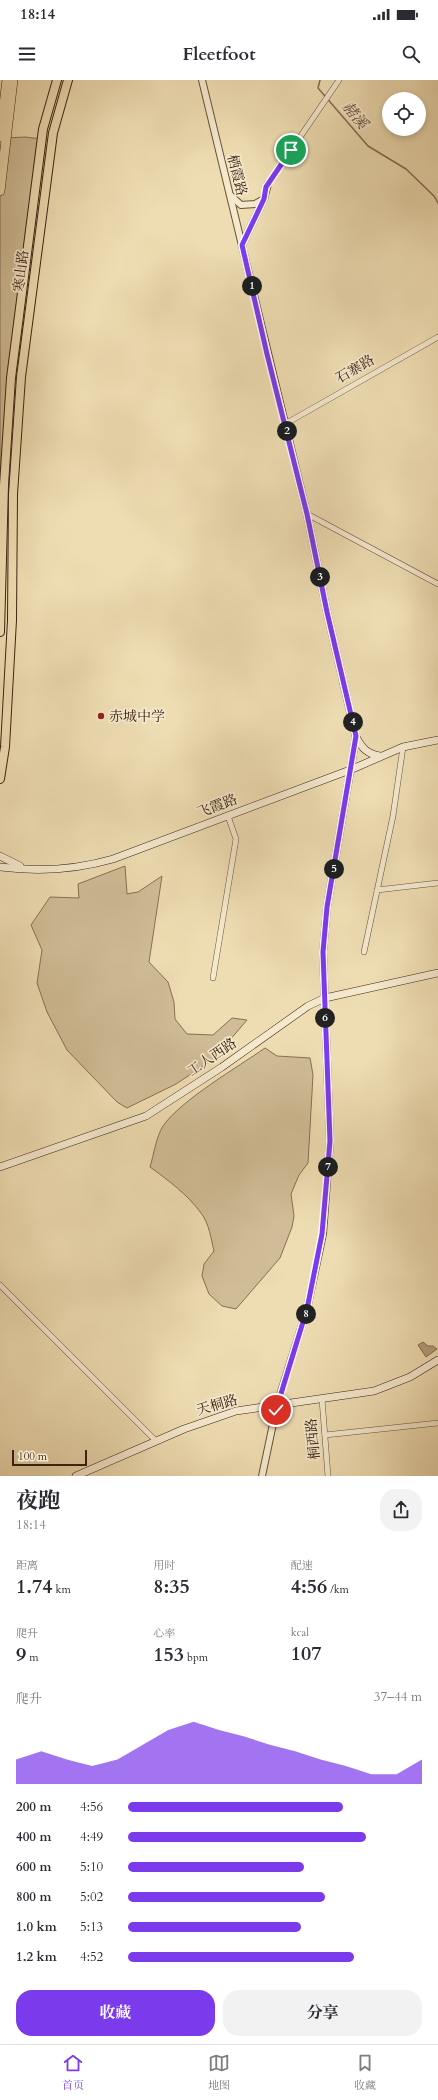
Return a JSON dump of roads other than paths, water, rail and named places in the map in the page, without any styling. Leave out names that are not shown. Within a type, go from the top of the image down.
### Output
[{"type":"highway","points":[[0,137],[7,80]]},
{"type":"highway","points":[[0,191],[13,80]]},
{"type":"main road","name":"寒山路","points":[[0,632],[4,486],[11,378],[43,129],[58,80]]},
{"type":"main road","name":"寒山路","points":[[0,779],[5,747],[12,620],[13,494],[21,377],[53,133],[68,80]]},
{"type":"main road","points":[[356,736],[361,747],[371,754],[381,756]]},
{"type":"main road","name":"飞霞路","points":[[1,868],[50,870],[89,866],[113,859],[350,770],[402,747],[438,740]]},
{"type":"main road","points":[[0,856],[28,869]]},
{"type":"main road","name":"工人西路","points":[[0,1167],[146,1116],[222,1068],[308,1006],[325,998],[438,974]]},
{"type":"main road","name":"天桐路","points":[[76,1476],[184,1429],[236,1411],[374,1391],[410,1377],[438,1360]]},
{"type":"street","name":"栖霞路","points":[[202,80],[267,354],[307,514],[327,612],[356,736],[327,907],[323,952],[330,1141],[322,1234],[307,1309],[277,1405],[262,1476]]},
{"type":"street","points":[[242,245],[264,199],[268,184],[339,80]]},
{"type":"street","points":[[230,194],[241,204],[255,204],[264,199]]},
{"type":"street","name":"石寨路","points":[[285,424],[438,337]]},
{"type":"street","points":[[307,514],[438,584]]},
{"type":"street","points":[[364,952],[393,816],[402,747]]},
{"type":"street","points":[[213,978],[236,839],[228,816]]},
{"type":"street","points":[[377,890],[438,883]]},
{"type":"street","points":[[0,1286],[156,1441]]},
{"type":"street","name":"桐西路","points":[[322,1399],[328,1476]]},
{"type":"street","points":[[325,1434],[438,1423]]},
{"type":"waterway","name":"赭溪","points":[[320,80],[318,88],[368,146],[406,169],[434,196],[438,203]]},
{"type":"place","name":"赤城中学","points":[[101,716]]}]
